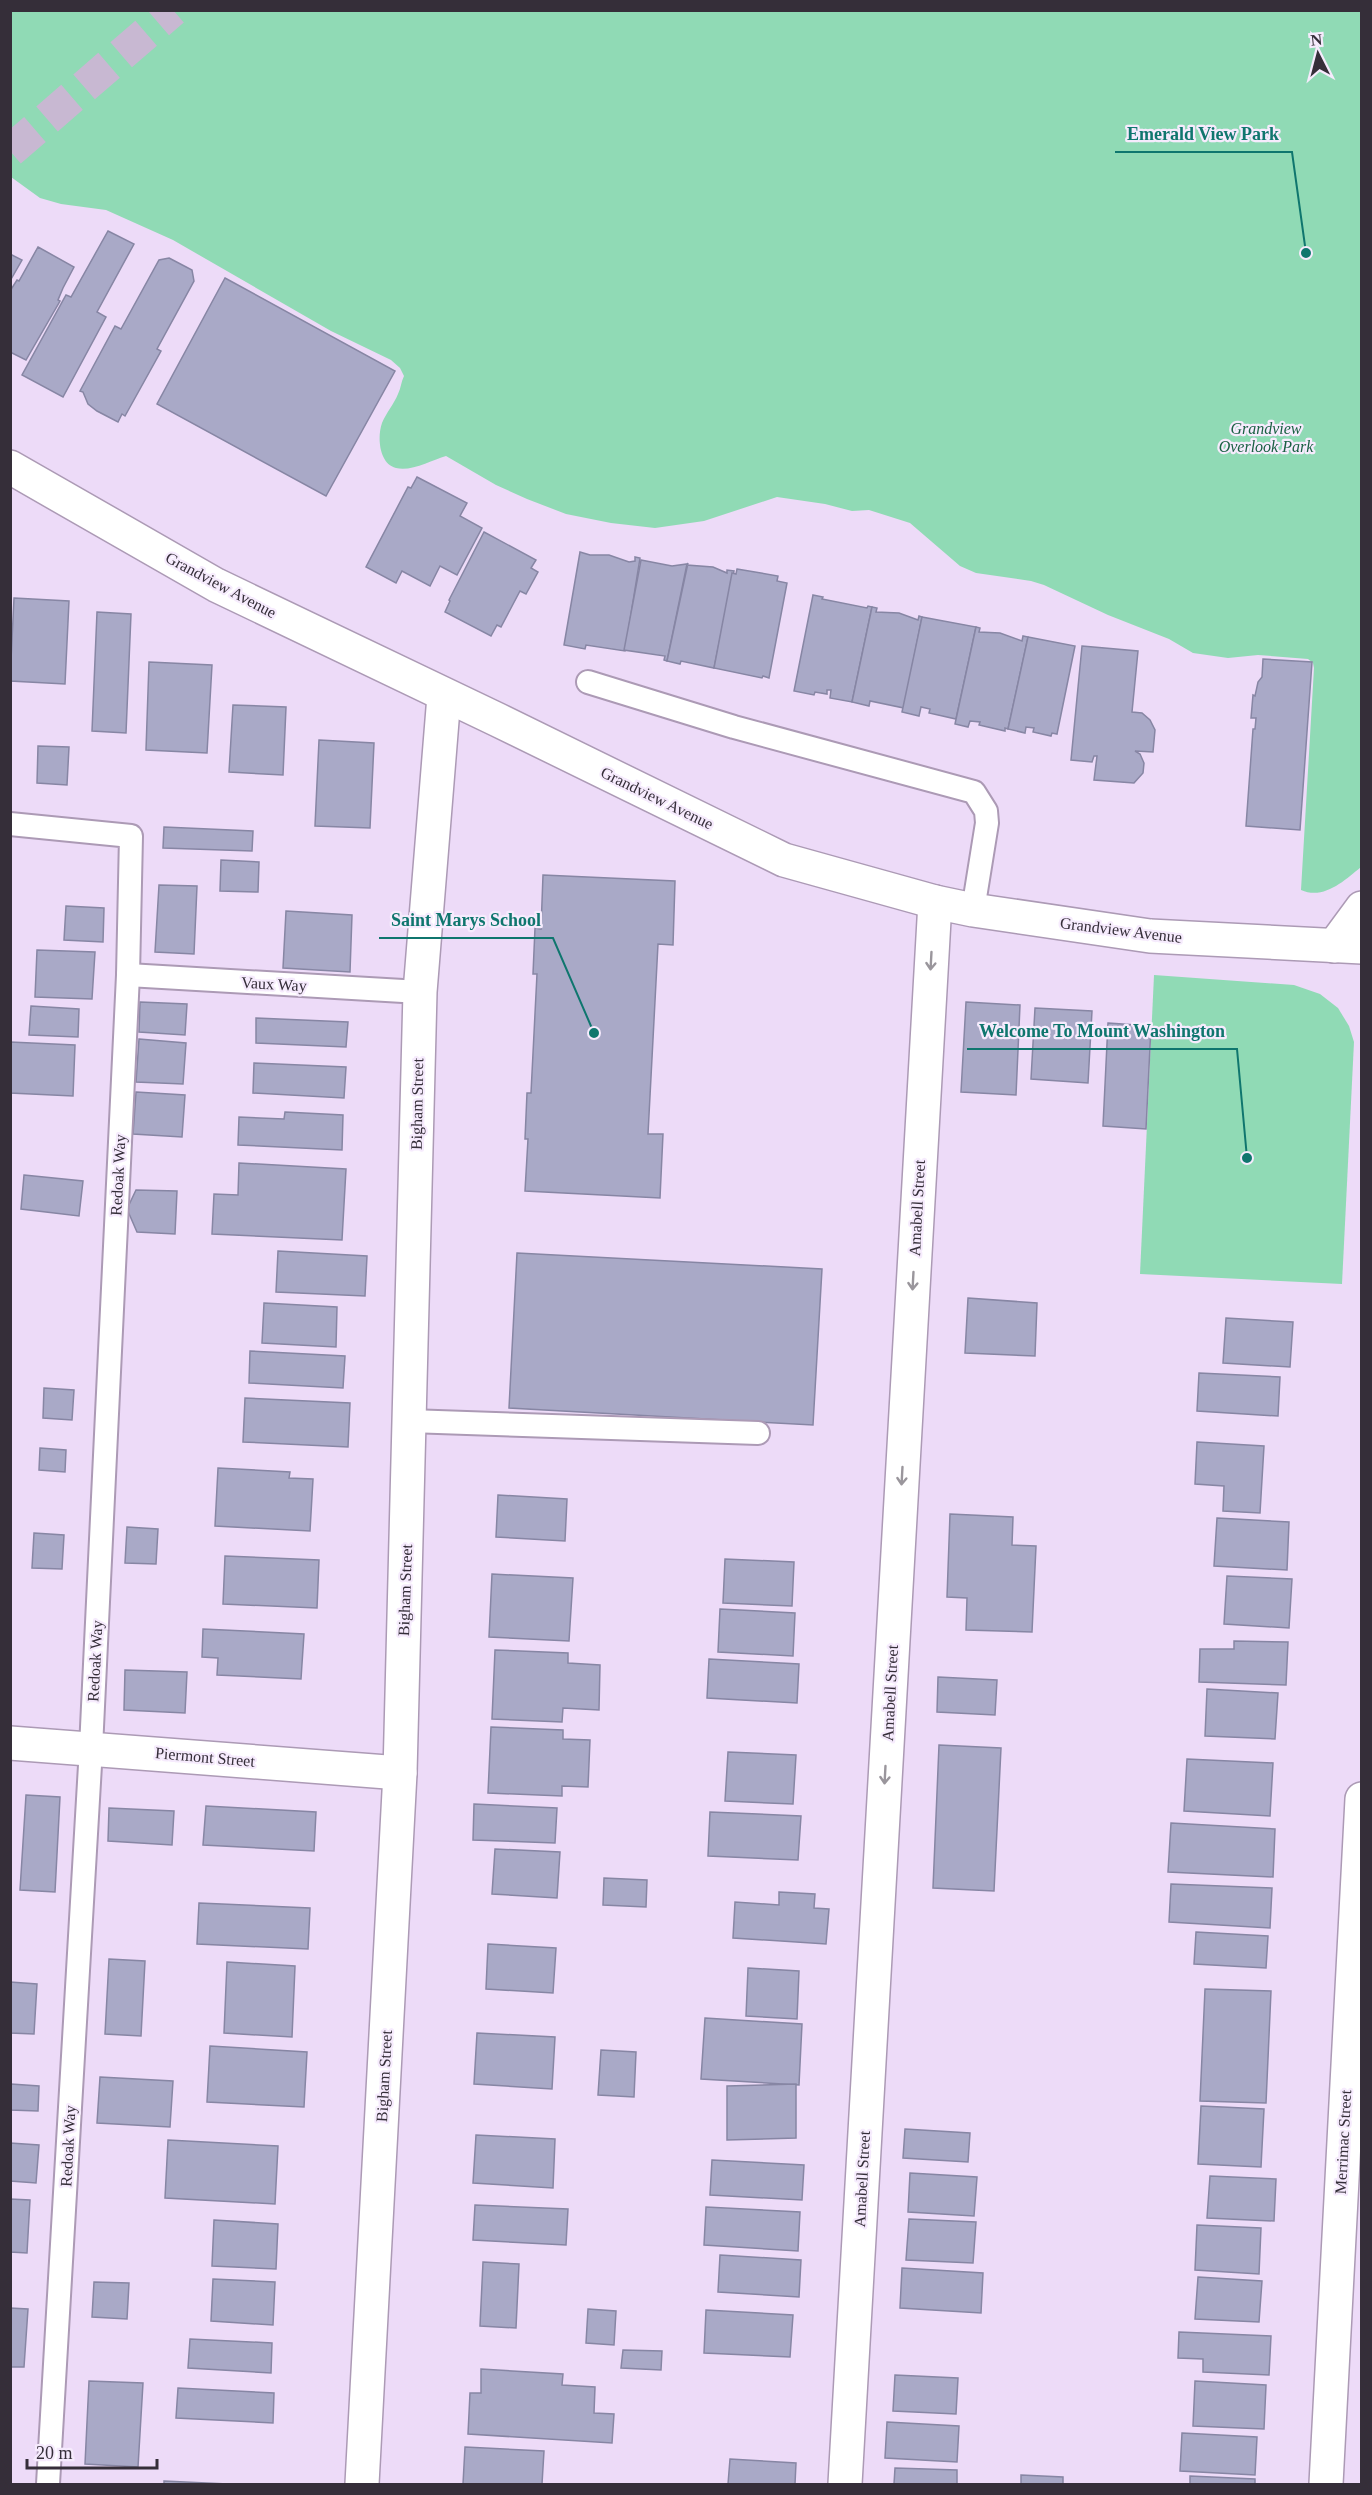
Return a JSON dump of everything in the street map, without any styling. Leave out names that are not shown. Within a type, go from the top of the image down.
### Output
[{"type":"street","name":"Grandview Avenue","points":[[10,467],[216,585],[784,860],[934,902],[973,910],[1150,936],[1348,946]]},
{"type":"street","name":"Bigham Street","points":[[362,2484],[400,1773],[420,992],[444,696]]},
{"type":"street","name":"Amabell Street","points":[[845,2484],[934,902]]},
{"type":"street","points":[[1348,946],[1362,908]]},
{"type":"street","name":"Piermont Street","points":[[10,1743],[400,1773]]},
{"type":"street","name":"Merrimac Street","points":[[1326,2484],[1352,2152],[1362,1798]]},
{"type":"lane","points":[[588,682],[734,727],[974,792],[986,811],[987,823],[973,910]]},
{"type":"lane","name":"Redoak Way","points":[[10,824],[131,836],[128,975],[91,1748],[48,2484]]},
{"type":"lane","name":"Vaux Way","points":[[128,975],[420,992]]},
{"type":"lane","points":[[409,1421],[758,1433]]},
{"type":"green space","name":"Grandview Overlook Park","points":[[11,10],[1361,11],[1361,867],[1341,883],[1326,891],[1318,893],[1301,890],[1314,668],[1313,663],[1308,659],[1258,655],[1228,658],[1193,653],[1169,639],[1108,615],[1044,585],[976,573],[960,566],[910,523],[869,510],[852,511],[825,504],[777,497],[704,521],[655,528],[611,523],[566,514],[496,485],[446,456],[402,469],[390,465],[381,449],[380,429],[398,394],[404,376],[400,368],[391,360],[331,331],[173,240],[106,210],[61,204],[40,198],[11,177]]},
{"type":"green space","points":[[1154,975],[1294,985],[1320,994],[1338,1008],[1349,1026],[1354,1042],[1342,1284],[1140,1274]]},
{"type":"building","points":[[108,231],[134,244],[97,312],[106,317],[63,397],[22,375],[66,295],[71,297]]},
{"type":"building","points":[[38,247],[74,267],[58,300],[60,301],[26,360],[10,352],[10,291],[17,280],[19,281]]},
{"type":"building","points":[[10,254],[22,260],[10,281]]},
{"type":"building","points":[[169,258],[192,270],[194,281],[157,349],[161,351],[125,416],[122,414],[118,422],[88,404],[83,392],[80,391],[115,326],[121,329],[159,260]]},
{"type":"building","points":[[225,278],[395,371],[326,496],[157,404]]},
{"type":"building","points":[[417,477],[467,503],[460,516],[482,528],[457,575],[440,566],[430,586],[402,571],[396,583],[366,567],[408,487],[411,488]]},
{"type":"building","points":[[484,532],[536,560],[531,568],[538,572],[526,594],[520,591],[501,627],[497,625],[491,636],[445,612]]},
{"type":"building","points":[[580,552],[590,555],[609,555],[629,562],[635,561],[635,557],[640,558],[625,651],[586,645],[585,649],[564,645]]},
{"type":"building","points":[[641,560],[672,566],[687,564],[667,661],[664,660],[665,656],[624,650]]},
{"type":"building","points":[[688,565],[713,567],[727,573],[727,570],[734,571],[714,668],[681,661],[680,664],[667,661]]},
{"type":"building","points":[[737,569],[778,576],[777,581],[787,583],[769,678],[714,668],[732,573],[736,574]]},
{"type":"building","points":[[813,595],[823,597],[822,599],[872,607],[852,702],[830,698],[831,690],[827,690],[827,694],[815,692],[814,695],[794,691]]},
{"type":"building","points":[[14,598],[69,601],[65,684],[10,681]]},
{"type":"building","points":[[872,607],[877,608],[876,612],[899,613],[918,620],[919,616],[922,617],[904,708],[870,701],[869,706],[852,702]]},
{"type":"building","points":[[97,612],[131,614],[126,733],[92,731]]},
{"type":"building","points":[[922,617],[976,627],[956,719],[929,713],[930,709],[921,707],[919,716],[902,712]]},
{"type":"building","points":[[976,627],[980,628],[979,632],[1000,633],[1022,641],[1023,636],[1028,637],[1008,729],[1005,728],[1005,731],[979,725],[980,722],[970,721],[968,727],[955,724]]},
{"type":"building","points":[[1028,637],[1075,646],[1057,734],[1052,733],[1051,736],[1033,732],[1034,728],[1026,727],[1025,733],[1008,729]]},
{"type":"building","points":[[1082,646],[1138,651],[1132,712],[1142,713],[1150,720],[1155,730],[1153,752],[1135,751],[1140,754],[1144,763],[1143,773],[1134,783],[1094,780],[1097,756],[1094,756],[1092,762],[1071,760]]},
{"type":"building","points":[[1263,659],[1312,662],[1300,830],[1246,826],[1253,729],[1255,729],[1256,718],[1251,718],[1253,695],[1255,696],[1258,682],[1262,677]]},
{"type":"building","points":[[149,662],[212,665],[207,753],[146,750]]},
{"type":"building","points":[[233,705],[286,707],[283,775],[229,772]]},
{"type":"building","points":[[319,740],[374,743],[370,828],[315,826]]},
{"type":"building","points":[[38,746],[69,747],[67,785],[37,783]]},
{"type":"building","points":[[164,827],[253,831],[252,851],[163,848]]},
{"type":"building","points":[[221,860],[259,862],[258,892],[220,891]]},
{"type":"building","points":[[543,875],[675,881],[673,945],[658,944],[648,1134],[663,1134],[660,1198],[525,1191],[528,1139],[525,1139],[527,1093],[531,1093],[537,974],[533,974],[535,928],[541,929]]},
{"type":"building","points":[[159,885],[197,886],[194,954],[155,952]]},
{"type":"building","points":[[66,906],[104,908],[103,942],[64,940]]},
{"type":"building","points":[[286,911],[352,915],[350,972],[283,968]]},
{"type":"building","points":[[37,950],[95,952],[92,999],[35,997]]},
{"type":"building","points":[[140,1002],[187,1004],[185,1035],[139,1032]]},
{"type":"building","points":[[966,1002],[1020,1005],[1016,1095],[961,1092]]},
{"type":"building","points":[[31,1006],[79,1009],[78,1037],[29,1035]]},
{"type":"building","points":[[1035,1008],[1092,1011],[1088,1083],[1031,1079]]},
{"type":"building","points":[[256,1018],[348,1022],[346,1047],[256,1043]]},
{"type":"building","points":[[1108,1023],[1151,1026],[1146,1129],[1103,1126]]},
{"type":"building","points":[[139,1039],[186,1043],[183,1084],[136,1082]]},
{"type":"building","points":[[10,1042],[75,1045],[73,1096],[10,1093]]},
{"type":"building","points":[[254,1063],[346,1067],[344,1098],[253,1093]]},
{"type":"building","points":[[136,1092],[185,1095],[182,1137],[133,1134]]},
{"type":"building","points":[[285,1112],[343,1115],[342,1150],[238,1145],[239,1117],[284,1119]]},
{"type":"building","points":[[239,1163],[346,1169],[342,1240],[212,1234],[214,1194],[238,1195]]},
{"type":"building","points":[[24,1175],[83,1181],[79,1216],[21,1209]]},
{"type":"building","points":[[136,1190],[177,1191],[175,1234],[137,1232],[127,1209]]},
{"type":"building","points":[[278,1251],[367,1256],[365,1296],[276,1292]]},
{"type":"building","points":[[517,1253],[822,1269],[813,1425],[509,1408]]},
{"type":"building","points":[[968,1298],[1037,1303],[1035,1356],[965,1353]]},
{"type":"building","points":[[264,1303],[337,1307],[336,1347],[262,1343]]},
{"type":"building","points":[[1226,1318],[1293,1322],[1290,1367],[1223,1363]]},
{"type":"building","points":[[250,1351],[345,1356],[343,1388],[249,1383]]},
{"type":"building","points":[[1199,1373],[1280,1377],[1278,1416],[1197,1411]]},
{"type":"building","points":[[44,1388],[74,1390],[72,1420],[43,1418]]},
{"type":"building","points":[[245,1398],[350,1403],[348,1447],[243,1442]]},
{"type":"building","points":[[1197,1442],[1264,1446],[1260,1513],[1223,1511],[1224,1486],[1195,1484]]},
{"type":"building","points":[[40,1448],[66,1450],[65,1472],[39,1470]]},
{"type":"building","points":[[218,1468],[290,1472],[289,1478],[313,1479],[310,1531],[215,1526]]},
{"type":"building","points":[[498,1495],[567,1499],[565,1541],[496,1537]]},
{"type":"building","points":[[950,1514],[1013,1517],[1012,1545],[1036,1546],[1032,1632],[966,1630],[967,1598],[947,1597]]},
{"type":"building","points":[[1217,1518],[1289,1522],[1287,1570],[1214,1566]]},
{"type":"building","points":[[127,1527],[158,1529],[156,1564],[125,1563]]},
{"type":"building","points":[[34,1533],[64,1535],[62,1569],[32,1568]]},
{"type":"building","points":[[225,1556],[319,1560],[317,1608],[223,1604]]},
{"type":"building","points":[[725,1559],[794,1562],[792,1606],[723,1603]]},
{"type":"building","points":[[492,1574],[573,1578],[569,1641],[489,1637]]},
{"type":"building","points":[[1227,1576],[1292,1579],[1289,1628],[1224,1624]]},
{"type":"building","points":[[720,1609],[795,1613],[793,1656],[718,1652]]},
{"type":"building","points":[[203,1629],[304,1634],[301,1679],[217,1675],[218,1658],[202,1657]]},
{"type":"building","points":[[1234,1641],[1288,1642],[1286,1685],[1199,1682],[1200,1649],[1234,1649]]},
{"type":"building","points":[[495,1650],[568,1653],[568,1663],[600,1665],[599,1710],[563,1708],[562,1722],[492,1719]]},
{"type":"building","points":[[709,1659],[799,1664],[797,1703],[707,1698]]},
{"type":"building","points":[[125,1670],[187,1672],[185,1713],[124,1710]]},
{"type":"building","points":[[938,1677],[997,1680],[995,1715],[937,1712]]},
{"type":"building","points":[[1207,1689],[1278,1693],[1275,1739],[1205,1736]]},
{"type":"building","points":[[491,1727],[563,1730],[563,1739],[590,1740],[588,1787],[562,1786],[562,1796],[488,1793]]},
{"type":"building","points":[[939,1745],[1001,1748],[994,1891],[933,1888]]},
{"type":"building","points":[[728,1752],[796,1755],[793,1804],[725,1801]]},
{"type":"building","points":[[1187,1759],[1273,1763],[1270,1816],[1184,1811]]},
{"type":"building","points":[[26,1795],[60,1797],[55,1892],[20,1890]]},
{"type":"building","points":[[474,1804],[557,1808],[555,1843],[473,1840]]},
{"type":"building","points":[[206,1806],[316,1812],[314,1851],[203,1845]]},
{"type":"building","points":[[109,1808],[174,1811],[172,1845],[108,1841]]},
{"type":"building","points":[[710,1812],[801,1816],[798,1860],[708,1856]]},
{"type":"building","points":[[1171,1823],[1275,1829],[1273,1877],[1168,1872]]},
{"type":"building","points":[[495,1849],[560,1852],[557,1898],[492,1894]]},
{"type":"building","points":[[604,1878],[647,1880],[646,1907],[603,1905]]},
{"type":"building","points":[[1171,1884],[1272,1888],[1270,1928],[1169,1922]]},
{"type":"building","points":[[779,1892],[815,1894],[814,1908],[829,1909],[826,1944],[733,1938],[735,1902],[779,1905]]},
{"type":"building","points":[[199,1903],[310,1908],[308,1949],[197,1944]]},
{"type":"building","points":[[1196,1932],[1268,1936],[1266,1968],[1194,1964]]},
{"type":"building","points":[[488,1944],[556,1948],[553,1993],[486,1989]]},
{"type":"building","points":[[109,1959],[145,1961],[141,2036],[105,2034]]},
{"type":"building","points":[[227,1962],[295,1966],[292,2037],[224,2033]]},
{"type":"building","points":[[748,1968],[799,1971],[797,2019],[746,2016]]},
{"type":"building","points":[[10,1982],[37,1984],[34,2034],[10,2033]]},
{"type":"building","points":[[1205,1989],[1271,1991],[1266,2103],[1200,2101]]},
{"type":"building","points":[[705,2018],[802,2024],[799,2085],[701,2079]]},
{"type":"building","points":[[477,2033],[555,2037],[552,2089],[474,2084]]},
{"type":"building","points":[[210,2046],[307,2052],[304,2107],[207,2102]]},
{"type":"building","points":[[601,2050],[636,2052],[634,2097],[598,2095]]},
{"type":"building","points":[[100,2077],[173,2081],[170,2127],[97,2123]]},
{"type":"building","points":[[11,2084],[39,2086],[38,2111],[10,2110]]},
{"type":"building","points":[[796,2084],[796,2138],[727,2140],[727,2086]]},
{"type":"building","points":[[1201,2106],[1264,2109],[1261,2167],[1198,2164]]},
{"type":"building","points":[[905,2129],[970,2133],[968,2162],[903,2158]]},
{"type":"building","points":[[476,2135],[555,2139],[553,2188],[473,2183]]},
{"type":"building","points":[[168,2140],[278,2146],[275,2204],[165,2198]]},
{"type":"building","points":[[10,2143],[39,2145],[36,2183],[10,2181]]},
{"type":"building","points":[[712,2160],[804,2165],[802,2200],[710,2195]]},
{"type":"building","points":[[910,2173],[977,2177],[974,2216],[908,2212]]},
{"type":"building","points":[[1210,2176],[1276,2179],[1274,2221],[1207,2218]]},
{"type":"building","points":[[10,2199],[30,2200],[27,2253],[10,2252]]},
{"type":"building","points":[[475,2205],[568,2209],[566,2245],[473,2240]]},
{"type":"building","points":[[706,2207],[800,2212],[798,2251],[704,2245]]},
{"type":"building","points":[[909,2219],[976,2222],[973,2263],[906,2260]]},
{"type":"building","points":[[214,2220],[278,2224],[276,2269],[212,2266]]},
{"type":"building","points":[[1197,2225],[1261,2228],[1259,2274],[1195,2270]]},
{"type":"building","points":[[720,2255],[801,2260],[799,2297],[718,2292]]},
{"type":"building","points":[[483,2262],[519,2264],[516,2328],[480,2326]]},
{"type":"building","points":[[902,2268],[983,2273],[981,2313],[900,2308]]},
{"type":"building","points":[[1198,2277],[1262,2281],[1259,2322],[1195,2319]]},
{"type":"building","points":[[213,2279],[275,2282],[273,2325],[211,2321]]},
{"type":"building","points":[[94,2282],[129,2283],[127,2319],[92,2317]]},
{"type":"building","points":[[10,2308],[28,2309],[24,2367],[10,2367]]},
{"type":"building","points":[[588,2309],[616,2311],[614,2345],[586,2343]]},
{"type":"building","points":[[706,2310],[793,2315],[790,2357],[704,2353]]},
{"type":"building","points":[[1179,2332],[1271,2336],[1269,2375],[1203,2372],[1203,2359],[1178,2358]]},
{"type":"building","points":[[190,2339],[272,2343],[271,2373],[188,2368]]},
{"type":"building","points":[[623,2350],[662,2351],[661,2370],[621,2368]]},
{"type":"building","points":[[481,2369],[563,2374],[562,2385],[595,2387],[594,2413],[614,2414],[612,2443],[468,2434],[470,2393],[481,2393]]},
{"type":"building","points":[[895,2375],[958,2378],[956,2414],[893,2411]]},
{"type":"building","points":[[89,2381],[143,2383],[138,2467],[85,2464]]},
{"type":"building","points":[[1195,2381],[1266,2385],[1264,2429],[1193,2426]]},
{"type":"building","points":[[178,2388],[274,2393],[273,2423],[176,2418]]},
{"type":"building","points":[[887,2422],[959,2426],[957,2462],[885,2458]]},
{"type":"building","points":[[1182,2433],[1257,2437],[1255,2475],[1180,2471]]},
{"type":"building","points":[[465,2447],[544,2451],[542,2484],[463,2484]]},
{"type":"building","points":[[730,2459],[796,2463],[795,2484],[728,2484]]},
{"type":"building","points":[[895,2468],[957,2470],[957,2484],[894,2484]]},
{"type":"building","points":[[1021,2475],[1063,2477],[1063,2484],[1021,2484]]},
{"type":"building","points":[[1190,2476],[1255,2479],[1255,2484],[1190,2484]]},
{"type":"building","points":[[164,2481],[228,2484],[164,2484]]},
{"type":"tunnel","points":[[10,151],[173,10]]},
{"type":"place","name":"Emerald View Park","points":[[1306,253]]},
{"type":"place","name":"Saint Marys School","points":[[594,1033]]},
{"type":"place","name":"Welcome To Mount Washington","points":[[1247,1158]]}]
